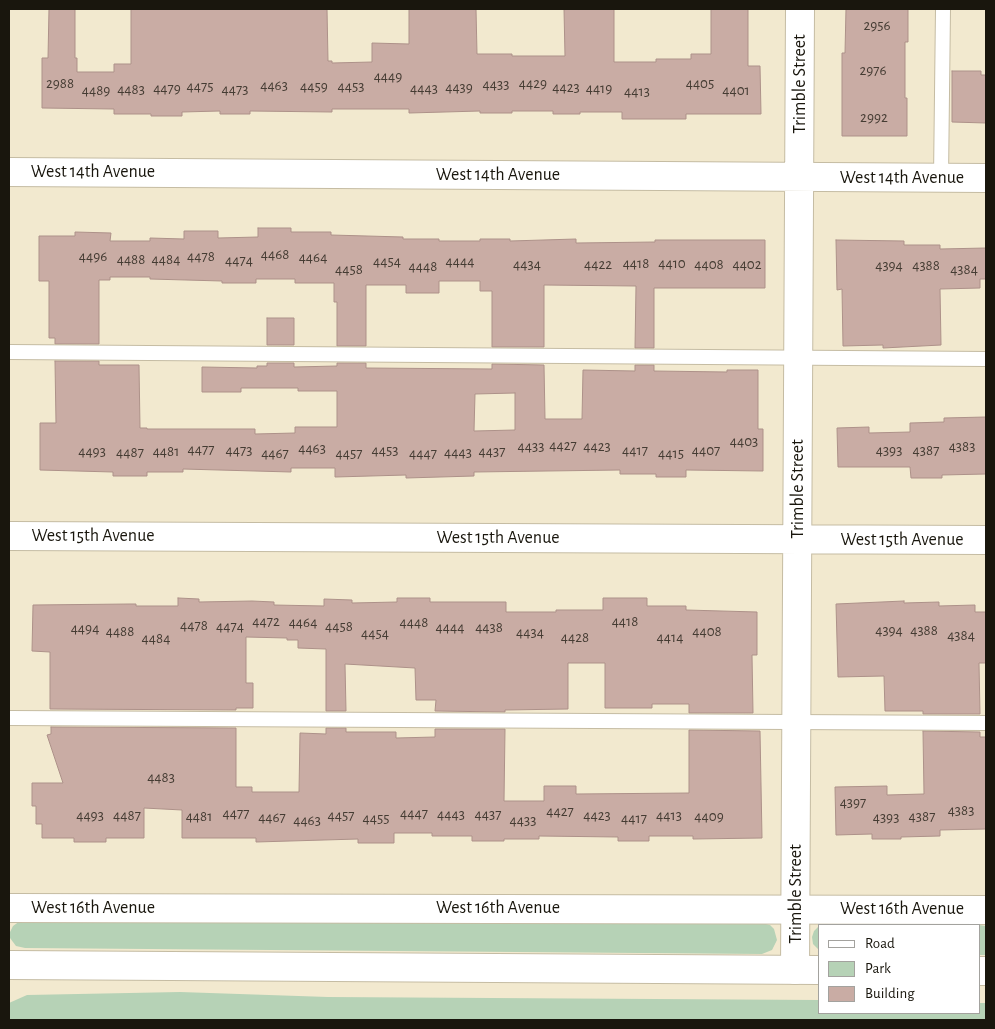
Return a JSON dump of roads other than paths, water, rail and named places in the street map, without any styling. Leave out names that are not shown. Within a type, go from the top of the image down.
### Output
[{"type":"street","name":"Trimble Street","points":[[800,9],[796,908],[807,970]]},
{"type":"street","name":"West 14th Avenue","points":[[9,172],[986,178]]},
{"type":"street","name":"West 15th Avenue","points":[[9,536],[986,540]]},
{"type":"street","name":"West 16th Avenue","points":[[9,908],[796,908],[986,910]]},
{"type":"street","points":[[9,964],[807,970]]},
{"type":"lane","points":[[942,178],[943,9]]},
{"type":"lane","points":[[9,352],[986,359]]},
{"type":"lane","points":[[9,718],[986,723]]}]
